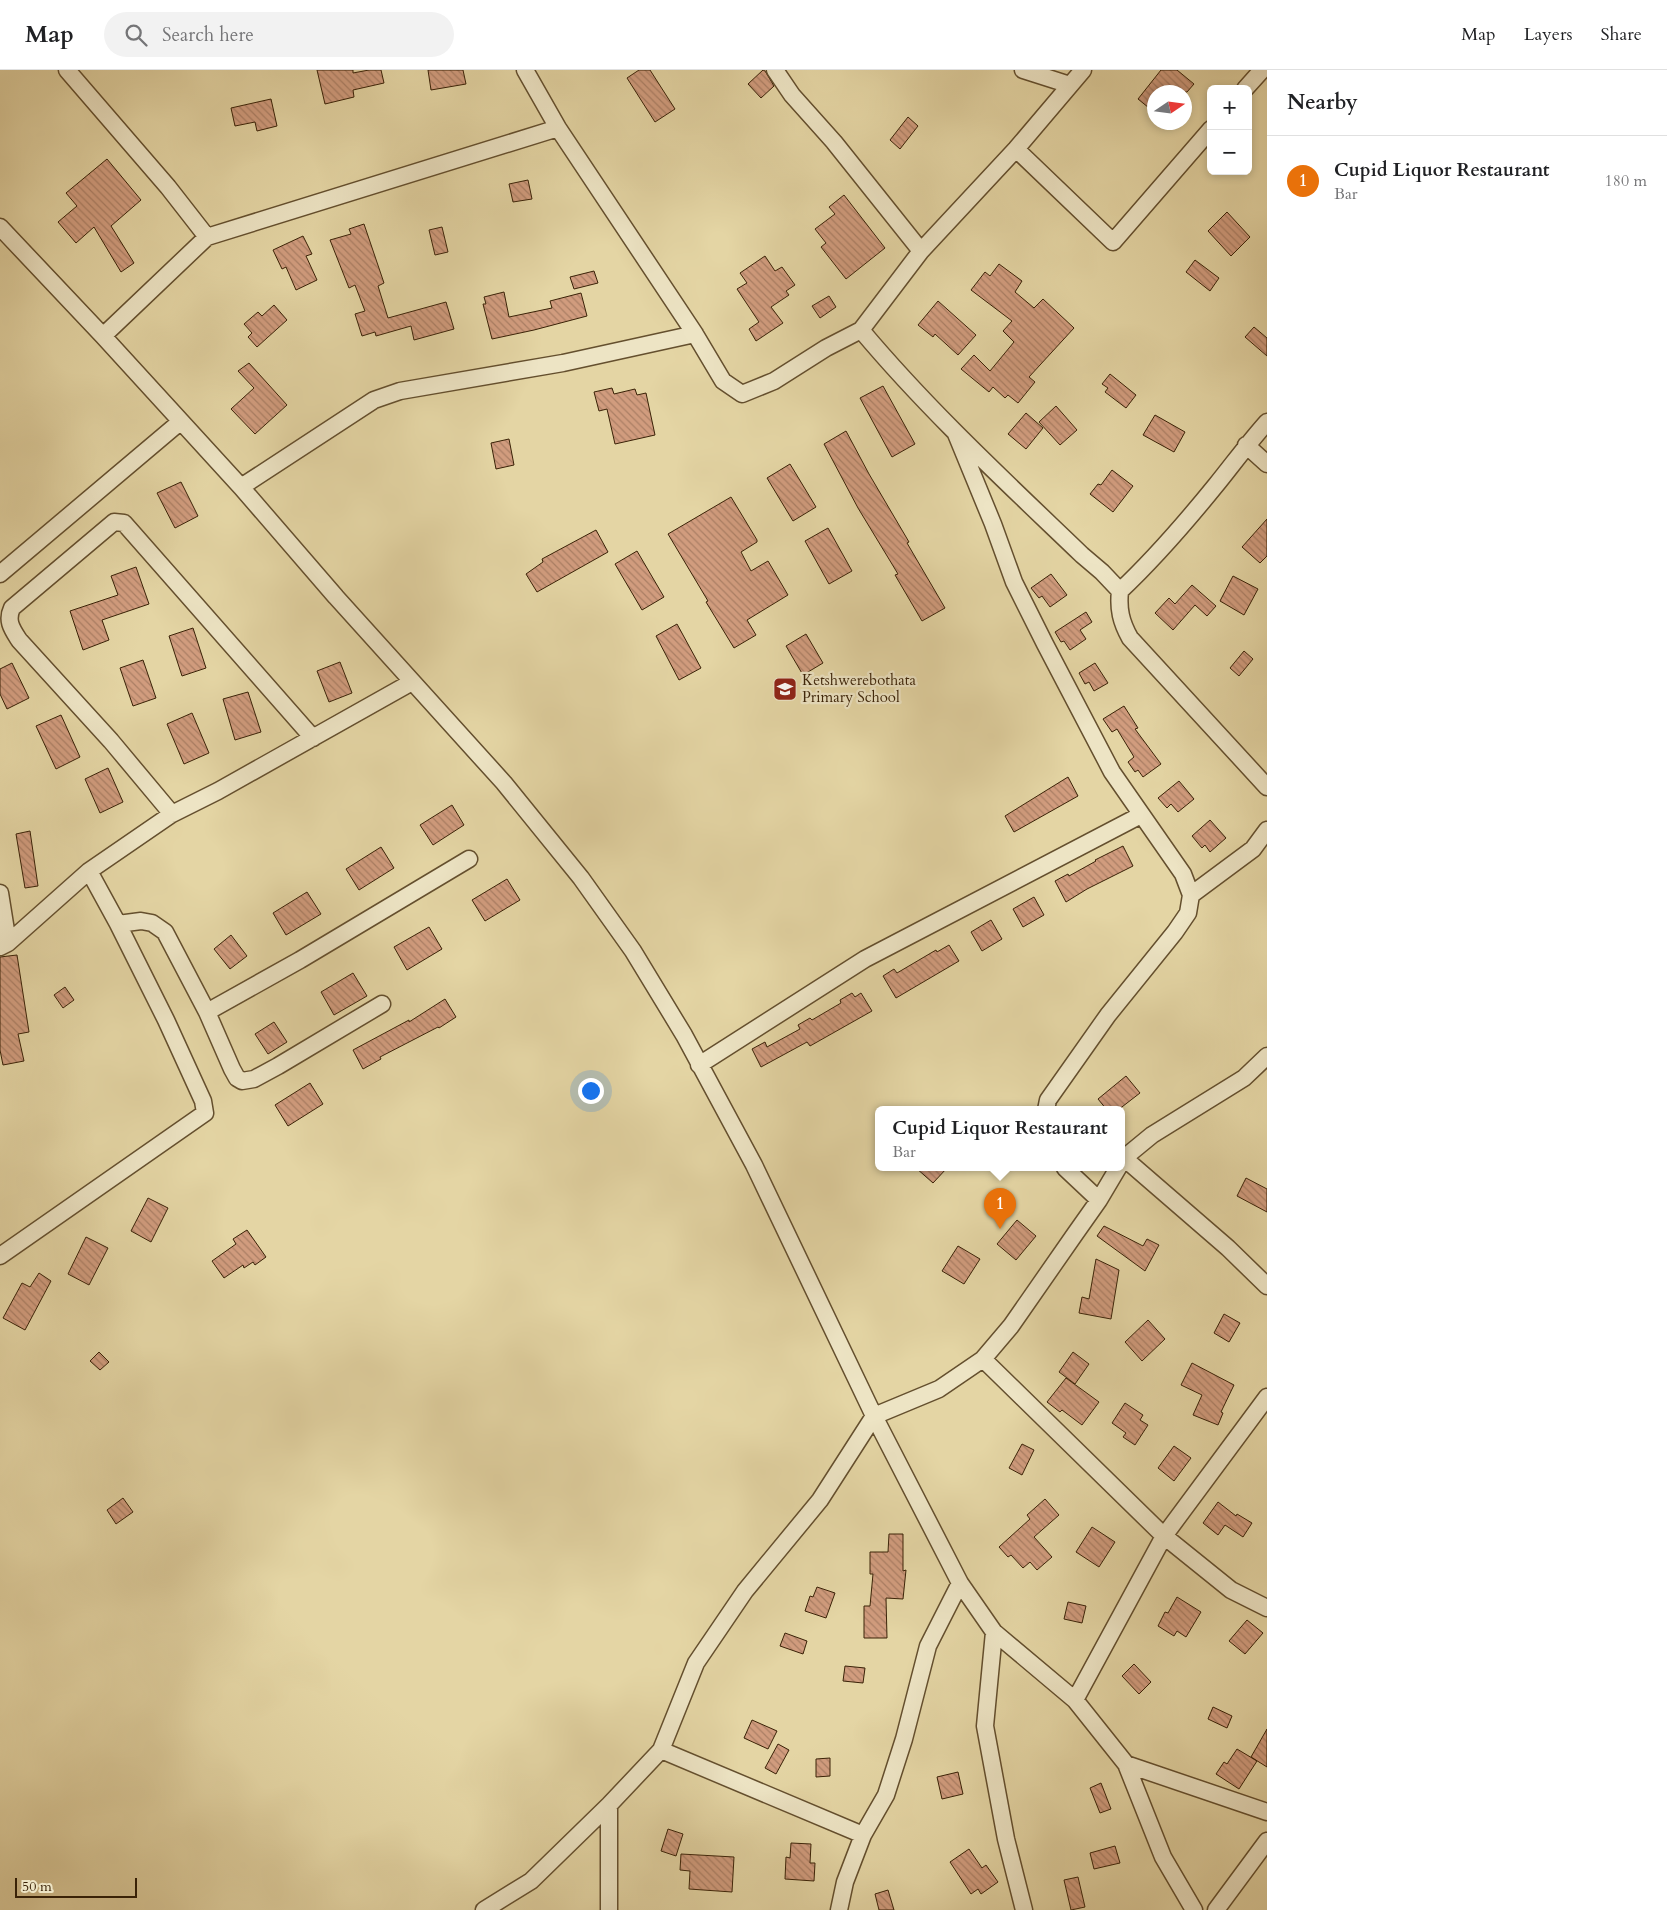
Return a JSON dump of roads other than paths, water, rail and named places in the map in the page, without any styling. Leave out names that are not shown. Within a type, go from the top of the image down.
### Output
[{"type":"street","points":[[67,70],[168,187],[207,237]]},
{"type":"street","points":[[525,70],[558,128],[695,334],[723,380],[742,394],[774,380],[826,348],[861,330],[921,251],[1016,149],[1083,70]]},
{"type":"street","points":[[775,70],[792,95],[834,142],[921,251]]},
{"type":"street","points":[[1023,70],[1070,85]]},
{"type":"street","points":[[1249,85],[1262,70]]},
{"type":"street","points":[[103,336],[207,237],[558,128]]},
{"type":"street","points":[[1016,149],[1113,242],[1210,130]]},
{"type":"street","points":[[0,227],[240,486],[412,682],[504,783],[581,878],[633,951],[684,1035],[698,1065],[754,1165],[874,1416],[960,1583],[994,1632],[1075,1700],[1126,1764],[1164,1857],[1194,1910]]},
{"type":"street","points":[[861,330],[896,371],[956,434],[1120,591]]},
{"type":"street","points":[[240,486],[374,400],[400,391],[564,363],[695,334]]},
{"type":"street","points":[[0,574],[180,422]]},
{"type":"street","points":[[1267,422],[1246,445],[1216,486],[1143,570],[1120,591],[1118,604],[1121,621],[1130,638],[1267,787]]},
{"type":"street","points":[[956,434],[993,524],[1014,582],[1112,772],[1183,874],[1190,895],[1188,913],[1108,1015],[1048,1100],[1047,1106]]},
{"type":"street","points":[[1246,445],[1267,464]]},
{"type":"street","points":[[172,814],[111,741],[19,640],[9,623],[9,615],[12,608],[114,522],[124,523],[313,738]]},
{"type":"street","points":[[4,945],[89,871],[172,814],[218,791],[412,682]]},
{"type":"street","points":[[698,1065],[865,959],[1141,815]]},
{"type":"street","points":[[1190,895],[1253,849],[1267,830]]},
{"type":"street","points":[[207,1012],[300,960],[468,859]]},
{"type":"street","points":[[0,1256],[205,1112],[203,1101],[170,1029],[118,924],[89,871]]},
{"type":"street","points":[[0,893],[4,945]]},
{"type":"street","points":[[118,924],[141,921],[152,923],[165,932],[207,1012],[237,1078],[242,1081],[247,1082],[278,1066],[382,1004]]},
{"type":"street","points":[[1125,1159],[1152,1135],[1244,1078],[1267,1056]]},
{"type":"street","points":[[1125,1166],[1228,1248],[1267,1286]]},
{"type":"street","points":[[1068,1171],[1099,1200]]},
{"type":"street","points":[[484,1910],[531,1881],[609,1805],[661,1750],[696,1663],[745,1591],[820,1500],[874,1416],[939,1389],[983,1359],[1010,1326],[1099,1200],[1116,1171]]},
{"type":"street","points":[[983,1359],[1164,1536],[1232,1590],[1267,1608]]},
{"type":"street","points":[[1075,1700],[1164,1536],[1267,1397]]},
{"type":"street","points":[[839,1910],[845,1882],[863,1835],[886,1795],[904,1739],[928,1646],[960,1583]]},
{"type":"street","points":[[994,1632],[985,1726],[1006,1839],[1024,1910]]},
{"type":"street","points":[[661,1750],[863,1835]]},
{"type":"street","points":[[1126,1764],[1267,1812]]},
{"type":"street","points":[[609,1805],[609,1910]]},
{"type":"street","points":[[1216,1910],[1267,1841]]},
{"type":"place","name":"Ketshwerebothata Primary School","points":[[785,689]]},
{"type":"place","name":"Cupid Liquor Restaurant","points":[[1000,1229]]}]
